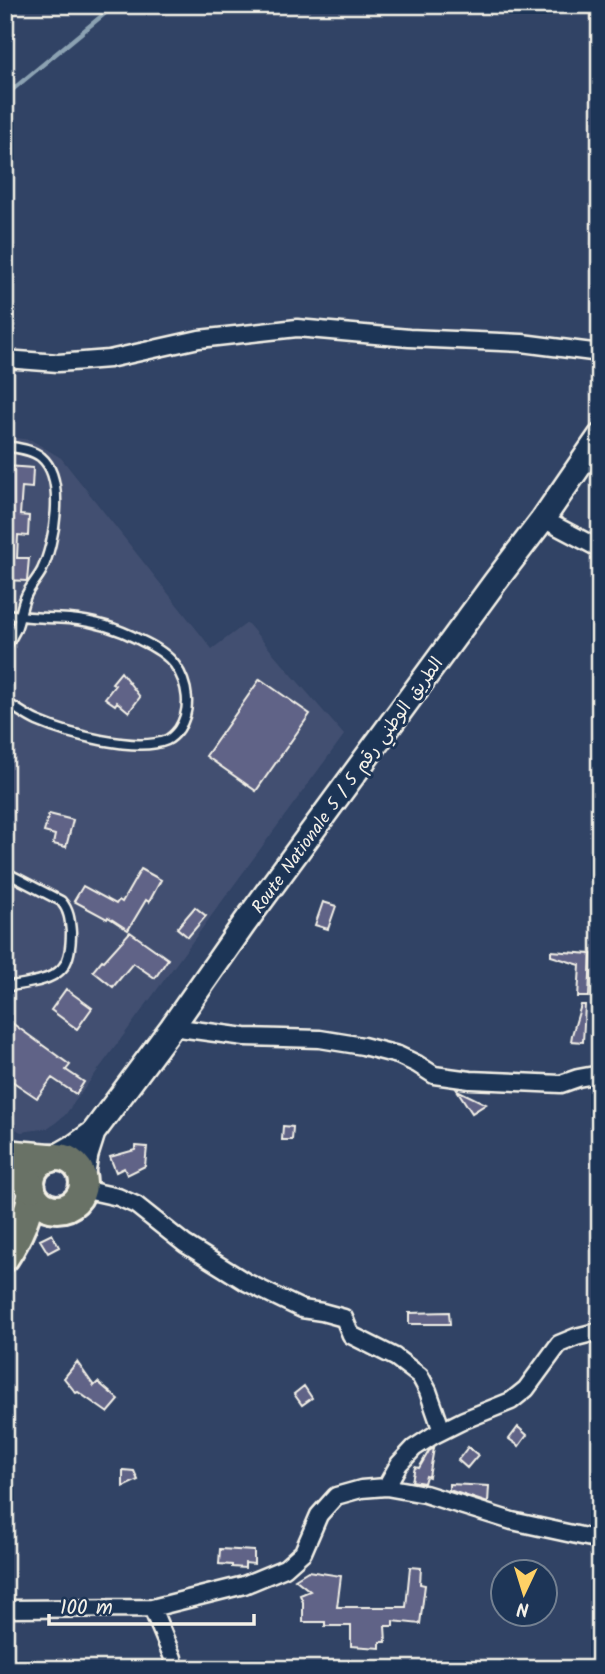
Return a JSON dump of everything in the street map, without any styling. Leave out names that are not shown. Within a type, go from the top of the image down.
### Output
[{"type":"highway","points":[[5,1156],[52,1157]]},
{"type":"highway","points":[[5,1156],[31,1189]]},
{"type":"main road","name":"Route Nationale 5 / الطريق الوطني رقم 5","points":[[93,1133],[543,519],[600,436]]},
{"type":"main road","points":[[11,1248],[28,1211],[32,1172],[42,1161],[75,1146],[93,1133]]},
{"type":"main road","points":[[11,1248],[76,1191],[93,1133]]},
{"type":"main road","points":[[31,1189],[37,1200],[54,1209],[76,1191],[79,1169],[65,1158],[52,1157]]},
{"type":"street","points":[[5,359],[58,363],[109,359],[199,339],[297,328],[409,338],[522,343],[600,353]]},
{"type":"street","points":[[543,519],[600,549]]},
{"type":"street","points":[[172,1027],[246,1037],[320,1039],[363,1046],[398,1055],[434,1075],[470,1080],[561,1084],[600,1074]]},
{"type":"street","points":[[76,1191],[118,1196],[136,1205],[185,1244],[246,1282],[302,1309],[344,1318],[351,1335],[395,1357],[421,1376],[442,1431]]},
{"type":"street","points":[[386,1487],[399,1464],[414,1448],[464,1420],[511,1401],[526,1389],[559,1344],[600,1331]]},
{"type":"street","points":[[5,1609],[152,1608],[244,1586],[285,1567],[303,1552],[319,1515],[336,1496],[361,1489],[386,1487],[425,1494],[512,1521],[600,1540]]},
{"type":"street","points":[[152,1608],[173,1658],[172,1669]]},
{"type":"lane","points":[[5,446],[32,451],[42,457],[48,466],[55,486],[56,523],[50,550],[25,597],[15,630],[5,648]]},
{"type":"lane","points":[[5,613],[20,617],[84,621],[122,631],[142,640],[173,663],[186,685],[187,713],[174,735],[166,740],[138,744],[93,739],[41,722],[5,702]]},
{"type":"lane","points":[[5,872],[61,901],[69,915],[71,947],[64,966],[57,975],[37,982],[5,986]]},
{"type":"shaded area","points":[[5,437],[31,440],[61,458],[212,649],[247,623],[344,735],[65,1115],[49,1128],[21,1132],[5,1123]]},
{"type":"building","points":[[7,466],[33,468],[32,488],[22,487],[20,515],[29,516],[28,536],[18,535],[17,558],[29,558],[27,581],[5,580]]},
{"type":"building","points":[[121,672],[140,697],[129,712],[117,702],[115,705],[105,698]]},
{"type":"building","points":[[260,679],[310,714],[256,791],[206,756]]},
{"type":"building","points":[[49,814],[73,820],[66,847],[53,844],[55,835],[44,832]]},
{"type":"building","points":[[141,869],[161,880],[149,902],[146,900],[128,930],[74,901],[83,886],[116,904],[119,900],[122,902]]},
{"type":"building","points":[[323,902],[336,906],[328,929],[315,925]]},
{"type":"building","points":[[195,907],[206,916],[188,937],[177,928]]},
{"type":"building","points":[[130,932],[168,959],[155,978],[133,963],[113,987],[93,971]]},
{"type":"building","points":[[551,951],[591,954],[589,997],[578,997],[580,965],[551,956]]},
{"type":"building","points":[[66,989],[92,1008],[77,1029],[51,1010]]},
{"type":"building","points":[[581,1005],[585,1005],[583,1042],[571,1041],[572,1035]]},
{"type":"building","points":[[5,1018],[70,1065],[66,1070],[84,1082],[76,1094],[52,1078],[37,1098],[6,1077],[12,1068],[5,1065]]},
{"type":"building","points":[[457,1090],[486,1104],[472,1113]]},
{"type":"building","points":[[283,1126],[293,1127],[292,1140],[282,1140]]},
{"type":"building","points":[[136,1146],[147,1147],[145,1166],[127,1175],[124,1168],[116,1172],[110,1157],[135,1150]]},
{"type":"building","points":[[52,1234],[59,1247],[48,1253],[40,1240]]},
{"type":"building","points":[[449,1312],[450,1324],[409,1324],[409,1313]]},
{"type":"building","points":[[77,1362],[94,1386],[98,1382],[119,1400],[108,1413],[76,1393],[64,1378]]},
{"type":"building","points":[[304,1386],[312,1398],[302,1405],[294,1394]]},
{"type":"building","points":[[518,1427],[527,1435],[519,1446],[509,1439]]},
{"type":"building","points":[[468,1447],[478,1455],[467,1468],[458,1460]]},
{"type":"building","points":[[434,1448],[429,1477],[426,1476],[424,1483],[412,1481],[415,1467],[419,1468],[429,1451]]},
{"type":"building","points":[[123,1470],[134,1471],[138,1480],[123,1487]]},
{"type":"building","points":[[449,1484],[489,1486],[488,1503],[449,1490]]},
{"type":"building","points":[[220,1549],[254,1551],[254,1564],[245,1563],[245,1568],[219,1564]]},
{"type":"building","points":[[410,1567],[421,1568],[420,1584],[425,1585],[420,1624],[393,1621],[393,1626],[385,1626],[386,1642],[380,1642],[380,1648],[351,1646],[351,1626],[325,1626],[325,1622],[303,1622],[303,1602],[300,1595],[310,1591],[295,1579],[308,1571],[341,1576],[337,1607],[406,1607]]},
{"type":"waterway","points":[[5,102],[12,90],[115,5]]}]
